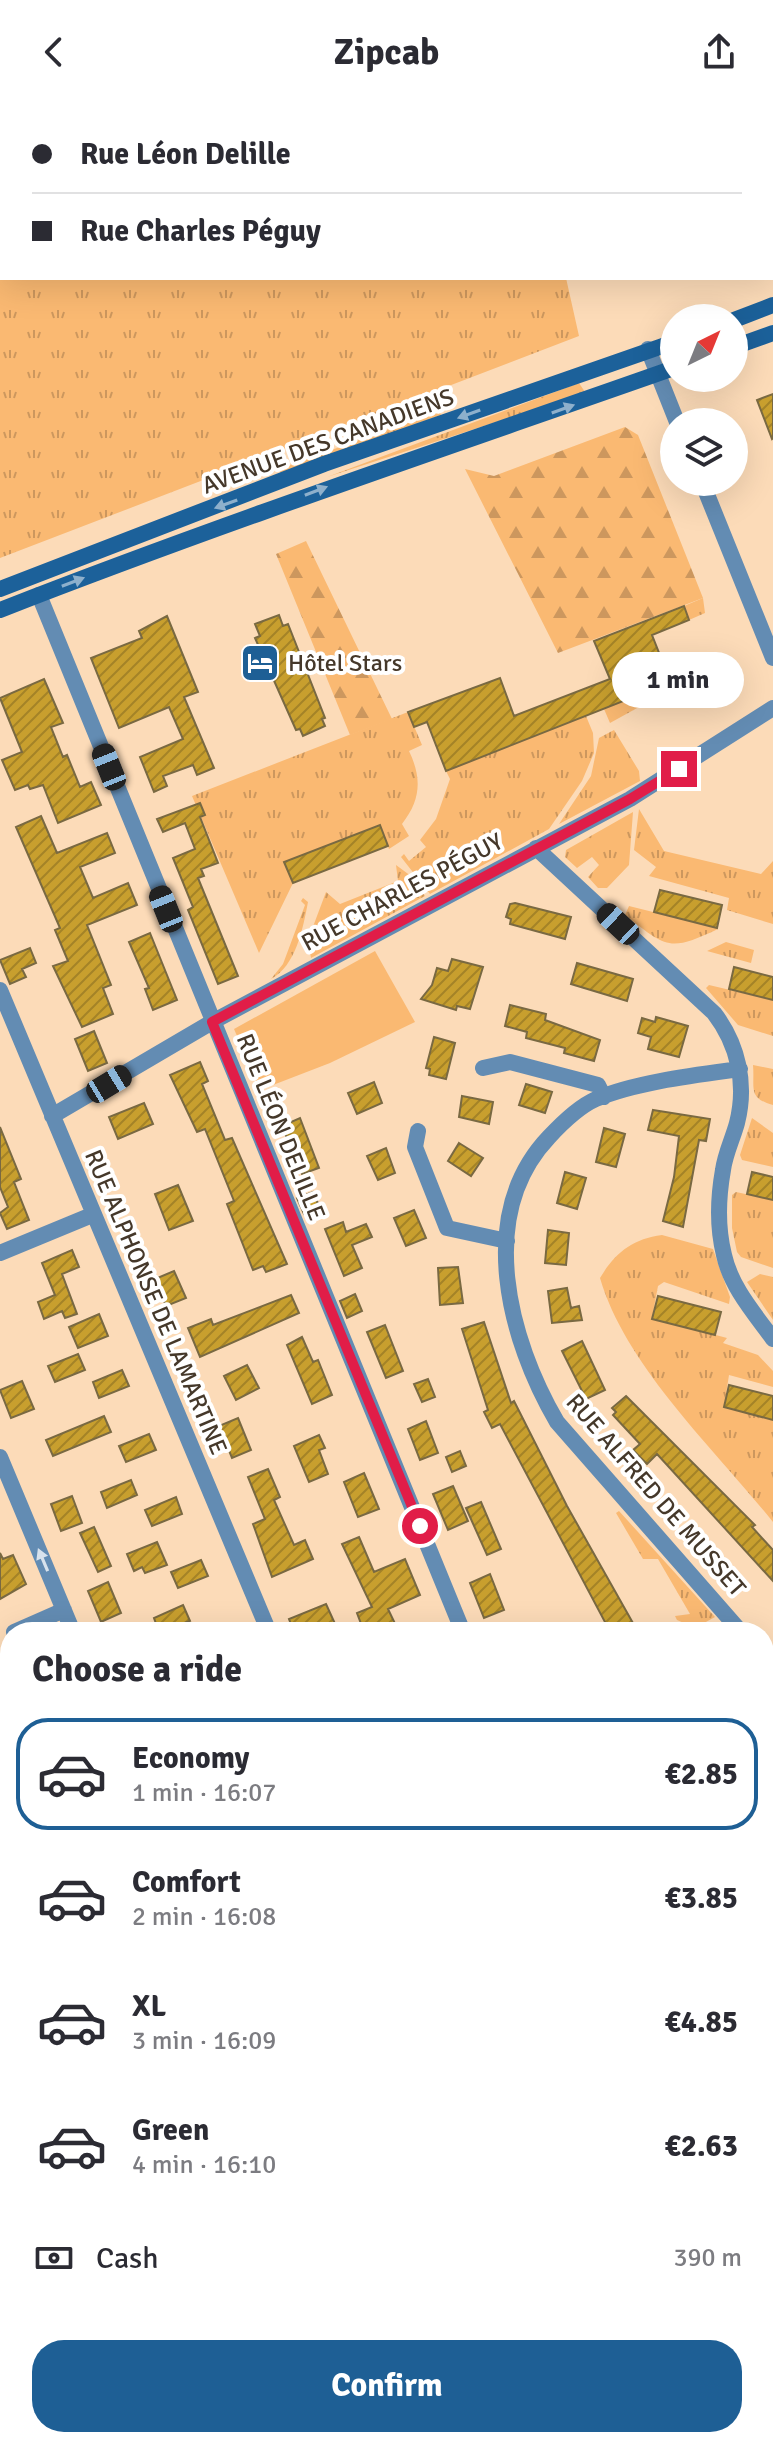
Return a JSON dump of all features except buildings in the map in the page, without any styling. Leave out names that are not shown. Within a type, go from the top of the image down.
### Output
[{"type":"main road","points":[[748,315],[773,305]]},
{"type":"main road","points":[[748,342],[773,333]]},
{"type":"main road","name":"AVENUE DES CANADIENS","points":[[0,589],[324,464],[660,346]]},
{"type":"main road","name":"AVENUE DES CANADIENS","points":[[0,610],[333,484],[549,414],[660,373]]},
{"type":"street","points":[[648,349],[660,364]]},
{"type":"street","points":[[708,496],[773,658]]},
{"type":"street","name":"RUE LÉON DELILLE","points":[[39,595],[459,1622]]},
{"type":"street","name":"RUE CHARLES PÉGUY","points":[[52,1116],[212,1022],[630,799],[773,708]]},
{"type":"street","points":[[536,848],[714,1013],[734,1045],[740,1069],[740,1106],[723,1166],[720,1224],[724,1255],[738,1291],[773,1339]]},
{"type":"street","name":"RUE ALPHONSE DE LAMARTINE","points":[[0,990],[265,1622]]},
{"type":"street","points":[[483,1068],[510,1062],[598,1085],[604,1097]]},
{"type":"street","name":"RUE ALFRED DE MUSSET","points":[[732,1622],[557,1422],[537,1388],[514,1321],[507,1282],[507,1241],[511,1204],[522,1173],[542,1144],[564,1121],[604,1097],[740,1069]]},
{"type":"street","points":[[418,1131],[415,1147],[447,1228],[507,1241]]},
{"type":"street","points":[[0,1253],[92,1215]]},
{"type":"street","points":[[0,1457],[69,1622]]},
{"type":"street","points":[[37,1622],[64,1610]]},
{"type":"green space","points":[[0,280],[566,280],[579,336],[0,558]]},
{"type":"green space","points":[[579,383],[585,392],[582,394],[327,477]]},
{"type":"green space","points":[[439,411],[441,415],[281,474],[279,469]]},
{"type":"green space","points":[[625,427],[638,435],[703,598],[558,653],[465,469],[494,476]]},
{"type":"green space","points":[[306,541],[392,719],[350,735],[276,554]]},
{"type":"green space","points":[[703,598],[705,613],[689,620],[684,606]]},
{"type":"green space","points":[[668,668],[671,683],[668,691],[610,723],[604,709],[659,687],[654,672]]},
{"type":"green space","points":[[408,712],[422,745],[409,751],[416,770],[418,789],[413,806],[402,824],[409,836],[389,849],[379,825],[285,862],[293,883],[259,953],[192,796]]},
{"type":"green space","points":[[586,716],[593,733],[594,753],[582,781],[549,829],[430,894],[401,857],[404,854],[409,861],[426,847],[420,840],[436,819],[450,779],[446,771]]},
{"type":"green space","points":[[614,730],[639,771],[640,781],[559,824],[591,776],[599,738]]},
{"type":"green space","points":[[639,809],[664,851],[761,874],[773,861],[773,924],[727,910],[729,898],[649,876],[656,867],[634,850]]},
{"type":"green space","points":[[633,812],[629,865],[607,888],[598,888],[588,877],[599,865],[592,857],[577,868],[565,857],[566,850]]},
{"type":"green space","points":[[396,865],[415,879],[425,896],[311,958],[308,940],[326,892],[340,904],[398,881]]},
{"type":"green space","points":[[303,898],[308,902],[297,945],[287,965],[271,979],[283,964],[305,905],[301,901]]},
{"type":"green space","points":[[629,906],[718,929],[689,941],[669,943],[650,934],[625,915]]},
{"type":"green space","points":[[726,942],[754,950],[751,963],[707,951]]},
{"type":"green space","points":[[375,951],[415,1022],[330,1063],[260,1090],[234,1029]]},
{"type":"green space","points":[[709,985],[773,1000],[773,1036],[738,1025],[706,988]]},
{"type":"green space","points":[[753,1065],[773,1069],[773,1105],[759,1099],[754,1091]]},
{"type":"green space","points":[[752,1118],[773,1133],[773,1167],[742,1160],[740,1155]]},
{"type":"green space","points":[[736,1192],[773,1200],[773,1268],[741,1257],[737,1252],[732,1228],[732,1195]]},
{"type":"green space","points":[[662,1235],[713,1249],[730,1297],[729,1304],[664,1282],[658,1286],[652,1318],[727,1338],[723,1343],[758,1355],[773,1371],[773,1387],[729,1375],[724,1407],[773,1420],[773,1522],[651,1375],[613,1311],[600,1278],[625,1249],[642,1240]]},
{"type":"green space","points":[[760,1274],[773,1277],[773,1320],[747,1282]]},
{"type":"green space","points":[[619,1511],[715,1617],[706,1622],[677,1620],[675,1616],[690,1614],[658,1559],[643,1559],[616,1513]]},
{"type":"place","name":"Hôtel Stars","points":[[260,663]]},
{"type":"route","points":[[420,1526],[212,1022],[630,799],[679,769]]}]
